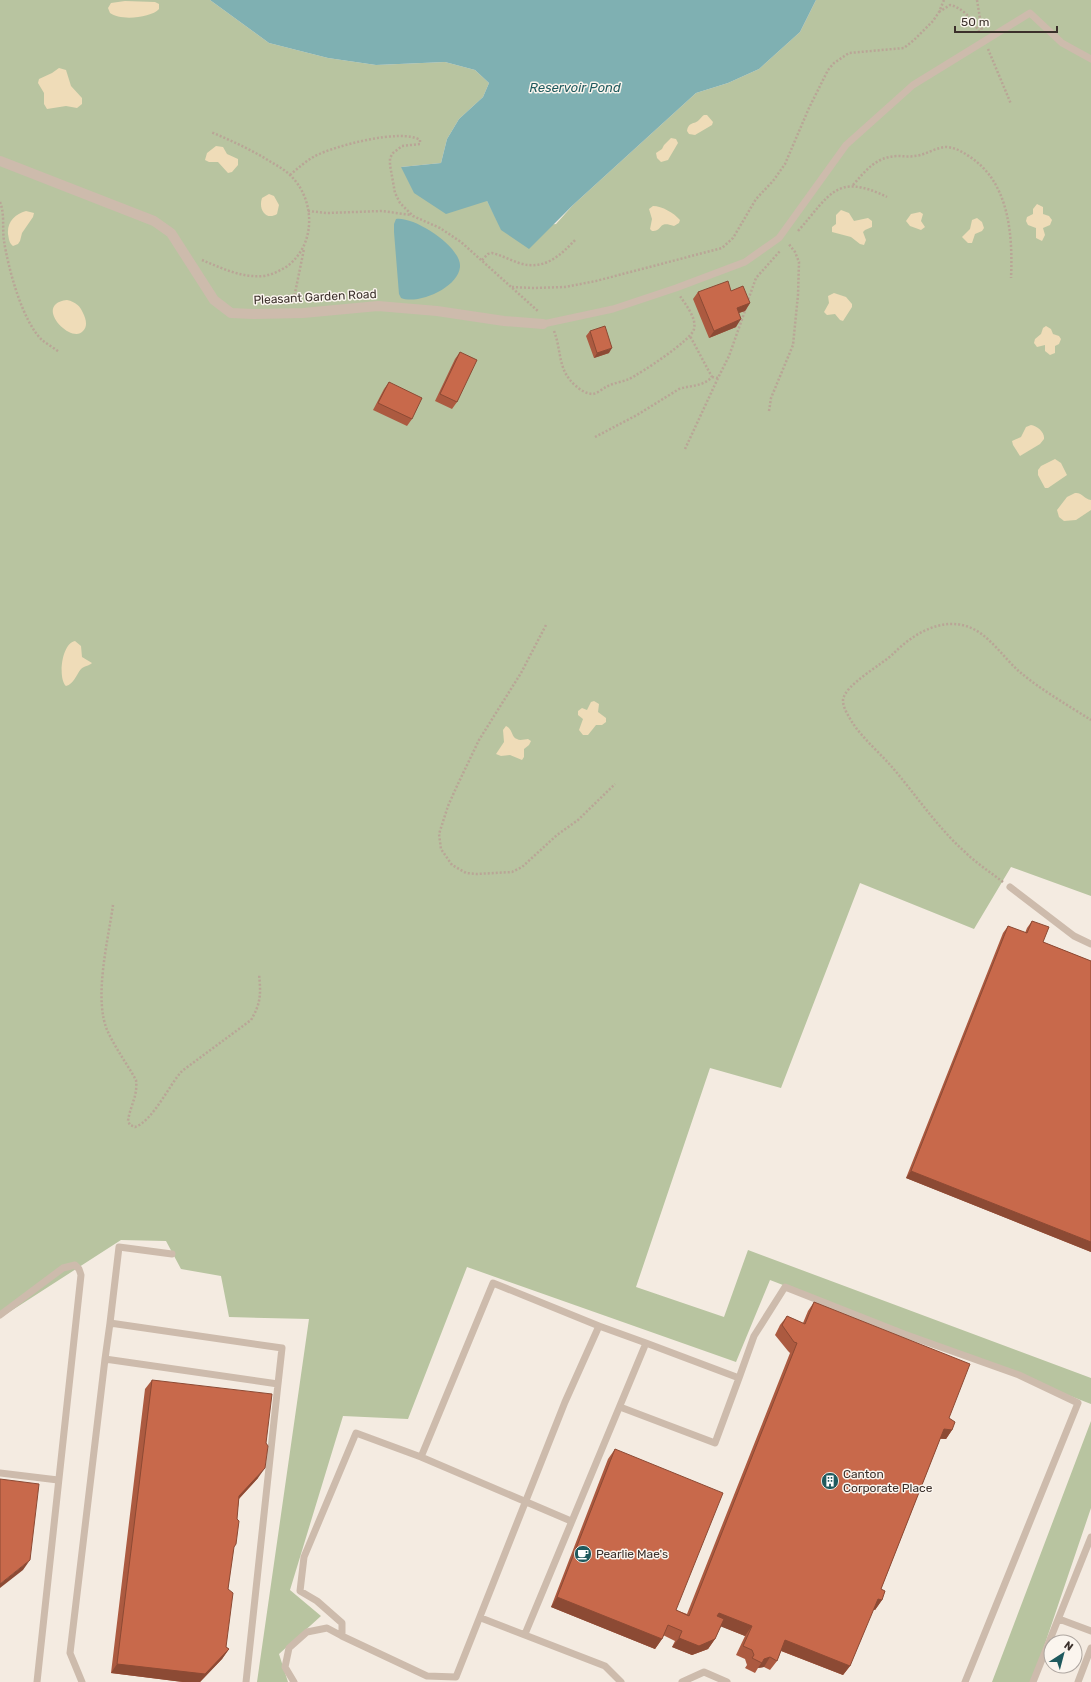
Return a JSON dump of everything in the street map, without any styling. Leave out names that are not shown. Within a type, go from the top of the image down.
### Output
[{"type":"street","name":"Pleasant Garden Road","points":[[0,161],[154,220],[171,233],[214,300],[231,313],[290,313],[378,306],[437,311],[504,321],[547,324]]},
{"type":"lane","points":[[547,324],[613,309],[676,288],[745,262],[779,238],[846,145],[913,85],[1030,13],[1062,43],[1091,59]]},
{"type":"lane","points":[[1010,887],[1074,936],[1091,944]]},
{"type":"lane","points":[[82,1682],[70,1654],[119,1247],[172,1254]]},
{"type":"lane","points":[[0,1315],[63,1268],[76,1265],[79,1269],[81,1275],[37,1682]]},
{"type":"lane","points":[[421,1458],[493,1283],[599,1326],[739,1378]]},
{"type":"lane","points":[[620,1406],[715,1443],[754,1336],[785,1287],[904,1334],[1018,1375],[1078,1403],[965,1682]]},
{"type":"lane","points":[[110,1323],[282,1348],[246,1682]]},
{"type":"lane","points":[[294,1682],[285,1667],[289,1648],[307,1632],[327,1628],[427,1676],[456,1677],[481,1618],[566,1402],[599,1326]]},
{"type":"lane","points":[[525,1634],[646,1344]]},
{"type":"lane","points":[[105,1359],[278,1384]]},
{"type":"lane","points":[[342,1636],[342,1623],[317,1602],[300,1591],[304,1557],[356,1433],[421,1458],[571,1521]]},
{"type":"lane","points":[[0,1473],[58,1480]]},
{"type":"lane","points":[[1033,1682],[1091,1537]]},
{"type":"lane","points":[[481,1618],[605,1666],[621,1682]]},
{"type":"lane","points":[[1059,1618],[1091,1631]]},
{"type":"lane","points":[[1078,1682],[1091,1648]]},
{"type":"lane","points":[[682,1682],[704,1672],[727,1682]]},
{"type":"path","points":[[511,287],[565,287],[596,281],[722,248],[733,238],[756,199],[773,181],[784,164],[809,108],[828,70],[834,63],[849,53],[904,48],[933,21],[944,0]]},
{"type":"path","points":[[939,12],[950,5],[961,9],[983,37],[977,0]]},
{"type":"path","points":[[985,41],[1011,104]]},
{"type":"path","points":[[211,132],[256,153],[290,175],[303,194],[308,211],[309,222],[296,293],[290,313]]},
{"type":"path","points":[[290,175],[315,156],[334,148],[361,141],[394,136],[417,137],[420,140],[420,144],[408,144],[398,148],[390,158],[395,193],[400,203],[413,216]]},
{"type":"path","points":[[853,185],[866,170],[877,161],[886,157],[918,156],[947,147],[957,149],[977,161],[988,173],[1003,204],[1012,250],[1011,278]]},
{"type":"path","points":[[797,232],[825,200],[835,191],[845,186],[853,185],[865,188],[887,197]]},
{"type":"path","points":[[0,202],[4,220],[4,240],[18,295],[34,330],[42,340],[59,352]]},
{"type":"path","points":[[308,211],[327,213],[382,211],[413,216],[440,228],[461,242],[482,260],[547,324],[558,342],[560,361],[564,371],[576,386],[586,393],[592,394],[629,378],[662,358],[690,336],[694,330],[694,324],[676,288]]},
{"type":"path","points":[[785,246],[792,237]]},
{"type":"path","points":[[482,260],[492,252],[527,265],[544,264],[566,250],[576,239]]},
{"type":"path","points":[[769,411],[771,398],[793,345],[798,295],[799,262],[795,252],[788,243]]},
{"type":"path","points":[[183,252],[223,269],[248,276],[264,276],[272,274],[289,264],[296,258],[304,247]]},
{"type":"path","points":[[685,449],[729,356],[741,326],[752,286],[763,269],[782,249]]},
{"type":"path","points":[[690,336],[712,377]]},
{"type":"path","points":[[595,437],[659,402],[679,389],[700,385],[712,377],[718,378]]},
{"type":"path","points":[[1010,887],[965,853],[949,836],[892,767],[857,729],[846,712],[843,698],[853,685],[882,664],[908,639],[926,629],[948,624],[960,624],[968,626],[979,632],[1020,673],[1091,720]]},
{"type":"path","points":[[546,625],[524,669],[479,740],[453,794],[439,834],[441,849],[452,865],[466,873],[477,874],[512,872],[522,867],[557,835],[578,820],[615,784]]},
{"type":"path","points":[[113,905],[101,1010],[108,1032],[136,1080],[136,1097],[128,1121],[130,1125],[135,1127],[140,1125],[154,1110],[182,1071],[251,1020],[258,1009],[261,996],[259,974]]},
{"type":"green space","points":[[0,0],[210,0],[269,43],[328,58],[376,65],[445,62],[475,70],[489,83],[483,97],[459,119],[447,139],[441,163],[401,167],[487,201],[502,230],[556,224],[573,205],[696,93],[728,83],[759,69],[800,32],[816,0],[1091,0],[1091,896],[1011,867],[974,929],[860,883],[781,1088],[710,1068],[636,1287],[724,1317],[748,1250],[1091,1378],[1091,1404],[770,1280],[736,1362],[467,1267],[408,1419],[343,1416],[290,1590],[321,1616],[279,1654],[288,1682],[257,1682],[309,1319],[229,1317],[221,1276],[181,1269],[166,1241],[121,1240],[0,1318]]},
{"type":"green space","points":[[1091,1421],[1091,1508],[1048,1634],[1043,1634],[1043,1650],[1032,1682],[992,1682]]},
{"type":"sand","points":[[125,1],[155,2],[159,4],[159,9],[149,15],[128,18],[110,13],[108,8],[111,3]]},
{"type":"sand","points":[[59,68],[66,70],[71,86],[82,98],[82,104],[77,108],[66,106],[47,109],[44,104],[44,93],[38,83],[39,79]]},
{"type":"sand","points":[[704,115],[707,115],[713,122],[712,125],[695,135],[689,134],[687,131],[689,126]]},
{"type":"sand","points":[[671,138],[676,139],[678,143],[668,160],[661,162],[657,158],[656,153],[662,149]]},
{"type":"sand","points":[[216,146],[223,147],[227,154],[238,159],[238,165],[232,172],[228,173],[218,162],[209,162],[205,160],[207,153]]},
{"type":"sand","points":[[269,194],[274,196],[279,205],[277,214],[273,216],[266,215],[261,206],[262,198]]},
{"type":"sand","points":[[1037,204],[1043,207],[1043,214],[1049,216],[1052,220],[1050,225],[1043,228],[1045,235],[1042,241],[1036,238],[1036,228],[1028,225],[1026,221],[1027,217],[1033,214],[1033,209]]},
{"type":"sand","points":[[653,206],[660,207],[671,212],[680,220],[679,223],[674,226],[665,224],[656,231],[652,231],[650,229],[652,219],[649,209]]},
{"type":"sand","points":[[841,210],[849,213],[854,221],[868,218],[872,221],[872,227],[863,232],[866,240],[864,245],[860,244],[851,237],[832,232],[832,227],[836,224],[836,215]]},
{"type":"sand","points":[[26,211],[34,213],[33,217],[22,233],[18,244],[13,246],[8,234],[10,222],[15,216]]},
{"type":"sand","points":[[920,212],[923,214],[921,221],[925,227],[921,230],[910,226],[906,221],[911,214]]},
{"type":"sand","points":[[977,218],[982,222],[984,228],[982,231],[975,234],[972,243],[968,243],[962,237],[970,229],[972,220]]},
{"type":"sand","points":[[834,293],[846,297],[852,304],[852,307],[843,321],[840,320],[835,314],[827,315],[824,312],[829,303],[828,296]]},
{"type":"sand","points":[[67,300],[79,306],[85,318],[85,329],[77,334],[71,333],[63,328],[57,322],[54,315],[53,308],[57,303]]},
{"type":"sand","points":[[1046,326],[1051,329],[1053,334],[1059,336],[1061,339],[1059,344],[1055,346],[1055,353],[1050,355],[1045,351],[1045,345],[1037,347],[1034,343],[1035,339],[1041,334],[1043,328]]},
{"type":"sand","points":[[1031,425],[1040,430],[1044,436],[1044,439],[1040,444],[1020,456],[1012,441],[1021,437],[1026,427]]},
{"type":"sand","points":[[1055,459],[1061,463],[1067,475],[1048,488],[1045,488],[1038,475],[1038,470],[1041,466]]},
{"type":"sand","points":[[1075,493],[1091,500],[1091,510],[1076,520],[1064,521],[1059,517],[1057,510],[1067,497]]},
{"type":"sand","points":[[75,641],[81,646],[82,657],[92,663],[81,669],[73,681],[66,686],[62,676],[62,662],[67,648]]},
{"type":"sand","points":[[594,701],[599,704],[598,712],[606,718],[606,722],[602,725],[596,725],[588,735],[583,735],[579,730],[583,719],[578,715],[578,711],[582,708],[587,710],[591,702]]},
{"type":"sand","points":[[506,726],[510,729],[515,738],[520,740],[528,739],[531,741],[524,749],[524,757],[522,760],[510,755],[501,756],[496,754],[504,742],[503,730]]},
{"type":"water","name":"Reservoir Pond","points":[[210,0],[816,0],[800,32],[759,69],[728,83],[696,93],[573,205],[529,249],[501,230],[487,201],[446,214],[414,193],[401,167],[441,163],[447,139],[459,119],[483,97],[489,83],[475,70],[445,62],[376,65],[328,58],[269,43]]},
{"type":"water","points":[[396,219],[404,219],[414,222],[436,234],[445,242],[459,259],[460,267],[458,275],[445,288],[427,297],[408,300],[401,298],[399,294],[394,232],[394,224]]},
{"type":"building","points":[[728,281],[731,291],[743,286],[750,303],[737,308],[741,319],[714,331],[698,292]]},
{"type":"building","points":[[605,326],[612,348],[597,353],[590,331]]},
{"type":"building","points":[[460,352],[477,360],[457,402],[440,394]]},
{"type":"building","points":[[389,382],[422,398],[412,419],[378,403]]},
{"type":"building","points":[[1032,921],[1049,927],[1043,942],[1091,961],[1091,1242],[911,1171],[1008,926],[1027,933]]},
{"type":"building","name":"Canton Corporate Place","points":[[814,1302],[970,1364],[949,1418],[955,1422],[952,1430],[944,1429],[881,1589],[885,1591],[882,1600],[878,1599],[850,1666],[785,1640],[777,1661],[770,1657],[764,1659],[762,1663],[752,1658],[754,1655],[752,1650],[743,1646],[752,1626],[719,1613],[717,1616],[724,1619],[715,1639],[699,1646],[679,1638],[682,1631],[668,1625],[662,1639],[557,1597],[615,1449],[723,1493],[676,1610],[689,1616],[797,1343],[794,1342],[782,1325],[787,1316],[805,1324]]},
{"type":"building","points":[[152,1380],[272,1394],[266,1443],[268,1446],[265,1468],[239,1496],[237,1519],[239,1521],[228,1589],[233,1593],[226,1647],[229,1649],[205,1674],[117,1664]]},
{"type":"building","points":[[0,1479],[39,1484],[30,1560],[0,1584]]},
{"type":"place","name":"Canton Corporate Place","points":[[830,1481]]},
{"type":"place","name":"Pearlie Mae's","points":[[583,1554]]}]
